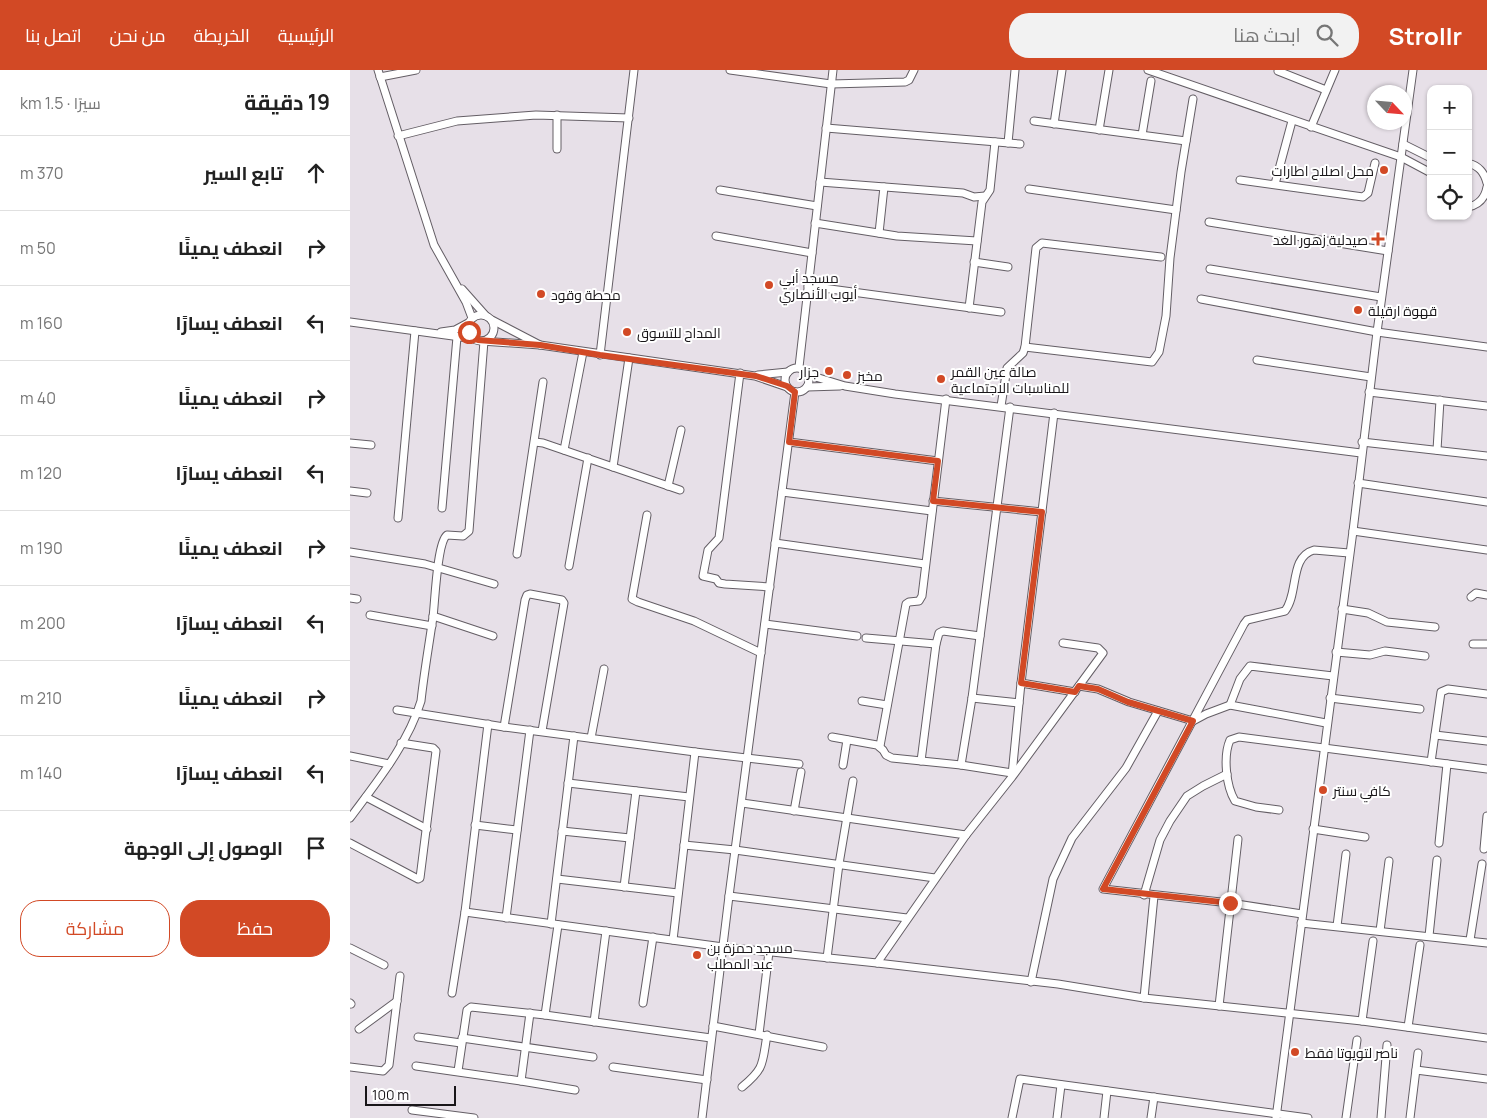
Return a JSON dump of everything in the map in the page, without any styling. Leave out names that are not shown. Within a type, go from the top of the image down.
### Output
[{"type":"street","points":[[416,70],[379,74],[434,245],[447,271],[455,282],[489,318],[494,328],[489,338],[480,340],[469,332],[468,307],[455,282]]},
{"type":"street","points":[[600,355],[634,70]]},
{"type":"street","points":[[730,70],[776,73],[831,84],[905,82],[910,80],[914,70]]},
{"type":"street","points":[[799,368],[833,70]]},
{"type":"street","points":[[1008,143],[1015,70]]},
{"type":"street","points":[[1054,124],[1062,70]]},
{"type":"street","points":[[1099,130],[1109,70]]},
{"type":"street","points":[[1148,70],[1401,157],[1427,171]]},
{"type":"street","points":[[1311,127],[1335,70]]},
{"type":"street","points":[[1276,1116],[1326,723],[1353,531],[1362,442],[1413,70]]},
{"type":"street","points":[[1278,71],[1326,90]]},
{"type":"street","points":[[1142,135],[1150,81]]},
{"type":"street","points":[[1025,347],[1152,362],[1159,352],[1166,316],[1170,258],[1193,99]]},
{"type":"street","points":[[398,136],[457,121],[557,115],[629,118]]},
{"type":"street","points":[[557,115],[557,149]]},
{"type":"street","points":[[1275,184],[1292,121]]},
{"type":"street","points":[[1034,122],[1186,141]]},
{"type":"street","points":[[826,128],[1020,144]]},
{"type":"street","points":[[969,308],[982,202],[990,190],[995,142]]},
{"type":"street","points":[[1403,144],[1427,156]]},
{"type":"street","points":[[1240,180],[1363,197],[1368,193],[1375,164]]},
{"type":"street","points":[[1472,164],[1482,170],[1487,182]]},
{"type":"street","points":[[820,182],[963,193],[974,197],[986,196]]},
{"type":"street","points":[[879,233],[884,187]]},
{"type":"street","points":[[1472,206],[1485,199],[1487,187]]},
{"type":"street","points":[[1029,189],[1176,210]]},
{"type":"street","points":[[720,190],[817,206]]},
{"type":"street","points":[[1209,222],[1388,251]]},
{"type":"street","points":[[815,223],[879,233],[978,241]]},
{"type":"street","points":[[716,236],[812,253]]},
{"type":"street","points":[[1001,406],[1007,368],[1023,353],[1025,347],[1036,248],[1042,243],[1161,257]]},
{"type":"street","points":[[974,262],[1008,267]]},
{"type":"street","points":[[1210,270],[1381,297]]},
{"type":"street","points":[[808,286],[1001,312]]},
{"type":"street","points":[[1201,299],[1377,332],[1487,347]]},
{"type":"street","points":[[429,333],[454,330],[480,314],[540,345]]},
{"type":"street","points":[[350,322],[457,338],[540,345],[600,355],[740,373],[787,386],[795,392],[800,392],[807,387],[845,386]]},
{"type":"street","points":[[398,518],[415,331]]},
{"type":"street","points":[[442,508],[457,338]]},
{"type":"street","points":[[352,814],[389,764],[417,714],[421,701],[438,568],[444,536],[450,534],[463,536],[469,531],[480,340]]},
{"type":"street","points":[[564,450],[583,352]]},
{"type":"street","points":[[613,466],[629,358]]},
{"type":"street","points":[[1257,360],[1371,377]]},
{"type":"street","points":[[756,376],[788,372],[791,369],[799,368],[806,371],[809,375],[845,386],[1361,452]]},
{"type":"street","points":[[787,386],[785,379],[788,372]]},
{"type":"street","points":[[740,373],[719,538],[708,550],[703,576],[716,579],[719,583],[725,584],[770,587]]},
{"type":"street","points":[[807,387],[809,375]]},
{"type":"street","points":[[516,554],[543,382]]},
{"type":"street","points":[[702,1118],[795,392]]},
{"type":"street","points":[[1369,392],[1487,406]]},
{"type":"street","points":[[880,746],[906,604],[919,601],[921,598],[946,400]]},
{"type":"street","points":[[1437,450],[1440,400]]},
{"type":"street","points":[[961,765],[972,698],[1010,407]]},
{"type":"street","points":[[1012,775],[1021,683],[1054,413]]},
{"type":"street","points":[[668,486],[681,430]]},
{"type":"street","points":[[534,442],[613,466],[680,490]]},
{"type":"street","points":[[789,442],[938,461]]},
{"type":"street","points":[[1362,442],[1487,456]]},
{"type":"street","points":[[350,443],[371,446]]},
{"type":"street","points":[[569,566],[588,458]]},
{"type":"street","points":[[1358,483],[1487,502]]},
{"type":"street","points":[[350,491],[367,493]]},
{"type":"street","points":[[782,492],[932,511]]},
{"type":"street","points":[[933,501],[1042,512]]},
{"type":"street","points":[[647,515],[632,598],[638,602],[694,621],[761,653]]},
{"type":"street","points":[[1353,531],[1487,550]]},
{"type":"street","points":[[775,544],[925,564]]},
{"type":"street","points":[[1302,914],[1230,903],[1103,889],[1244,624],[1247,620],[1285,611],[1290,603],[1299,564],[1303,556],[1314,550],[1349,553]]},
{"type":"street","points":[[350,552],[426,564],[494,584]]},
{"type":"street","points":[[504,727],[525,600],[527,595],[530,594],[562,600],[564,603],[542,732]]},
{"type":"street","points":[[1471,597],[1476,594],[1487,595]]},
{"type":"street","points":[[1342,609],[1368,612],[1388,622],[1435,627]]},
{"type":"street","points":[[370,615],[432,626]]},
{"type":"street","points":[[433,616],[493,636]]},
{"type":"street","points":[[765,624],[857,636]]},
{"type":"street","points":[[921,761],[936,644],[941,631],[980,636]]},
{"type":"street","points":[[866,638],[936,644]]},
{"type":"street","points":[[877,962],[935,878],[1077,689],[1103,651],[1095,647],[1063,643]]},
{"type":"street","points":[[1473,644],[1487,644]]},
{"type":"street","points":[[1336,652],[1370,654],[1385,650],[1424,656]]},
{"type":"street","points":[[1230,705],[1240,679],[1250,666],[1333,676]]},
{"type":"street","points":[[591,738],[604,669]]},
{"type":"street","points":[[1021,683],[1077,689],[1098,689],[1128,702],[1193,721],[1230,705],[1326,723]]},
{"type":"street","points":[[1431,762],[1440,696],[1444,690],[1487,694]]},
{"type":"street","points":[[972,698],[1019,703]]},
{"type":"street","points":[[1330,698],[1420,709]]},
{"type":"street","points":[[862,701],[887,705]]},
{"type":"street","points":[[397,710],[504,727],[800,764]]},
{"type":"street","points":[[1031,982],[1053,880],[1072,838],[1126,768],[1158,711]]},
{"type":"street","points":[[452,993],[465,912],[488,724]]},
{"type":"street","points":[[506,918],[530,730]]},
{"type":"street","points":[[1435,735],[1487,742]]},
{"type":"street","points":[[545,1015],[557,879],[574,736]]},
{"type":"street","points":[[832,737],[880,746],[888,757],[961,765],[1012,775]]},
{"type":"street","points":[[1279,810],[1256,807],[1235,801],[1230,792],[1227,774],[1227,748],[1230,740],[1239,737],[1487,769]]},
{"type":"street","points":[[843,765],[847,740]]},
{"type":"street","points":[[350,843],[419,879],[436,751],[433,748],[401,743]]},
{"type":"street","points":[[673,940],[695,752]]},
{"type":"street","points":[[350,756],[389,764]]},
{"type":"street","points":[[1438,843],[1446,764]]},
{"type":"street","points":[[794,811],[801,772]]},
{"type":"street","points":[[1144,895],[1160,840],[1187,796],[1227,774]]},
{"type":"street","points":[[827,958],[839,864],[853,781]]},
{"type":"street","points":[[568,783],[689,797]]},
{"type":"street","points":[[624,887],[636,791]]},
{"type":"street","points":[[366,796],[426,828]]},
{"type":"street","points":[[742,803],[966,836]]},
{"type":"street","points":[[1484,849],[1487,816]]},
{"type":"street","points":[[476,825],[517,830]]},
{"type":"street","points":[[1313,829],[1365,836]]},
{"type":"street","points":[[562,831],[630,838]]},
{"type":"street","points":[[1219,1006],[1238,839]]},
{"type":"street","points":[[684,846],[735,850],[935,878]]},
{"type":"street","points":[[1337,926],[1346,854]]},
{"type":"street","points":[[1428,936],[1437,860]]},
{"type":"street","points":[[1380,931],[1389,861]]},
{"type":"street","points":[[1470,940],[1482,864]]},
{"type":"street","points":[[557,879],[678,893]]},
{"type":"street","points":[[729,896],[907,918]]},
{"type":"street","points":[[1144,998],[1154,896]]},
{"type":"street","points":[[465,912],[723,947],[877,962],[1058,984],[1144,998],[1362,1021],[1487,1038]]},
{"type":"street","points":[[1301,922],[1487,943]]},
{"type":"street","points":[[594,1022],[606,931]]},
{"type":"street","points":[[643,1003],[653,936]]},
{"type":"street","points":[[1362,1021],[1372,941]]},
{"type":"street","points":[[1408,1027],[1420,945]]},
{"type":"street","points":[[350,948],[384,965]]},
{"type":"street","points":[[742,1087],[760,1071],[769,952]]},
{"type":"street","points":[[350,1067],[383,1072],[389,1065],[400,976]]},
{"type":"street","points":[[359,1028],[397,1001]]},
{"type":"street","points":[[458,1071],[461,1041],[468,1008],[530,1013],[711,1038]]},
{"type":"street","points":[[521,1081],[530,1013]]},
{"type":"street","points":[[713,1026],[823,1047]]},
{"type":"street","points":[[418,1037],[525,1047],[593,1057]]},
{"type":"street","points":[[1346,1118],[1357,1040]]},
{"type":"street","points":[[1381,1118],[1387,1045]]},
{"type":"street","points":[[1410,1118],[1418,1053]]},
{"type":"street","points":[[416,1066],[575,1090]]},
{"type":"street","points":[[612,1067],[707,1080]]},
{"type":"street","points":[[1416,1070],[1487,1079]]},
{"type":"street","points":[[1012,1118],[1020,1079],[1276,1116],[1308,1118]]},
{"type":"street","points":[[1057,1118],[1061,1086]]},
{"type":"street","points":[[1104,1118],[1107,1091]]},
{"type":"street","points":[[1152,1118],[1154,1098]]},
{"type":"street","points":[[412,1110],[451,1117],[474,1118]]},
{"type":"place","name":"محل اصلاح اطارات","points":[[1384,170]]},
{"type":"place","name":"صيدلية زهور الغد","points":[[1378,239]]},
{"type":"place","name":"مسجد أبي أيوب الأنصاري","points":[[769,285]]},
{"type":"place","name":"محطة وقود","points":[[541,294]]},
{"type":"place","name":"قهوة ارقيلة","points":[[1358,310]]},
{"type":"place","name":"المداح للتسوق","points":[[627,332]]},
{"type":"place","name":"جزار","points":[[829,371]]},
{"type":"place","name":"مخبز","points":[[847,375]]},
{"type":"place","name":"صالة عين القمر للمناسبات الاجتماعية","points":[[941,379]]},
{"type":"place","name":"كافي سنتر","points":[[1323,790]]},
{"type":"place","name":"مسجد حمزة بن عبد المطلب","points":[[697,955]]},
{"type":"place","name":"ناصر لتويوتا فقط","points":[[1295,1052]]},
{"type":"route","points":[[469,332],[472,338],[478,340],[540,345],[756,376],[787,386],[795,392],[789,442],[938,461],[933,501],[1042,512],[1021,683],[1075,692],[1079,686],[1098,689],[1128,702],[1193,721],[1103,889],[1230,903]]}]
